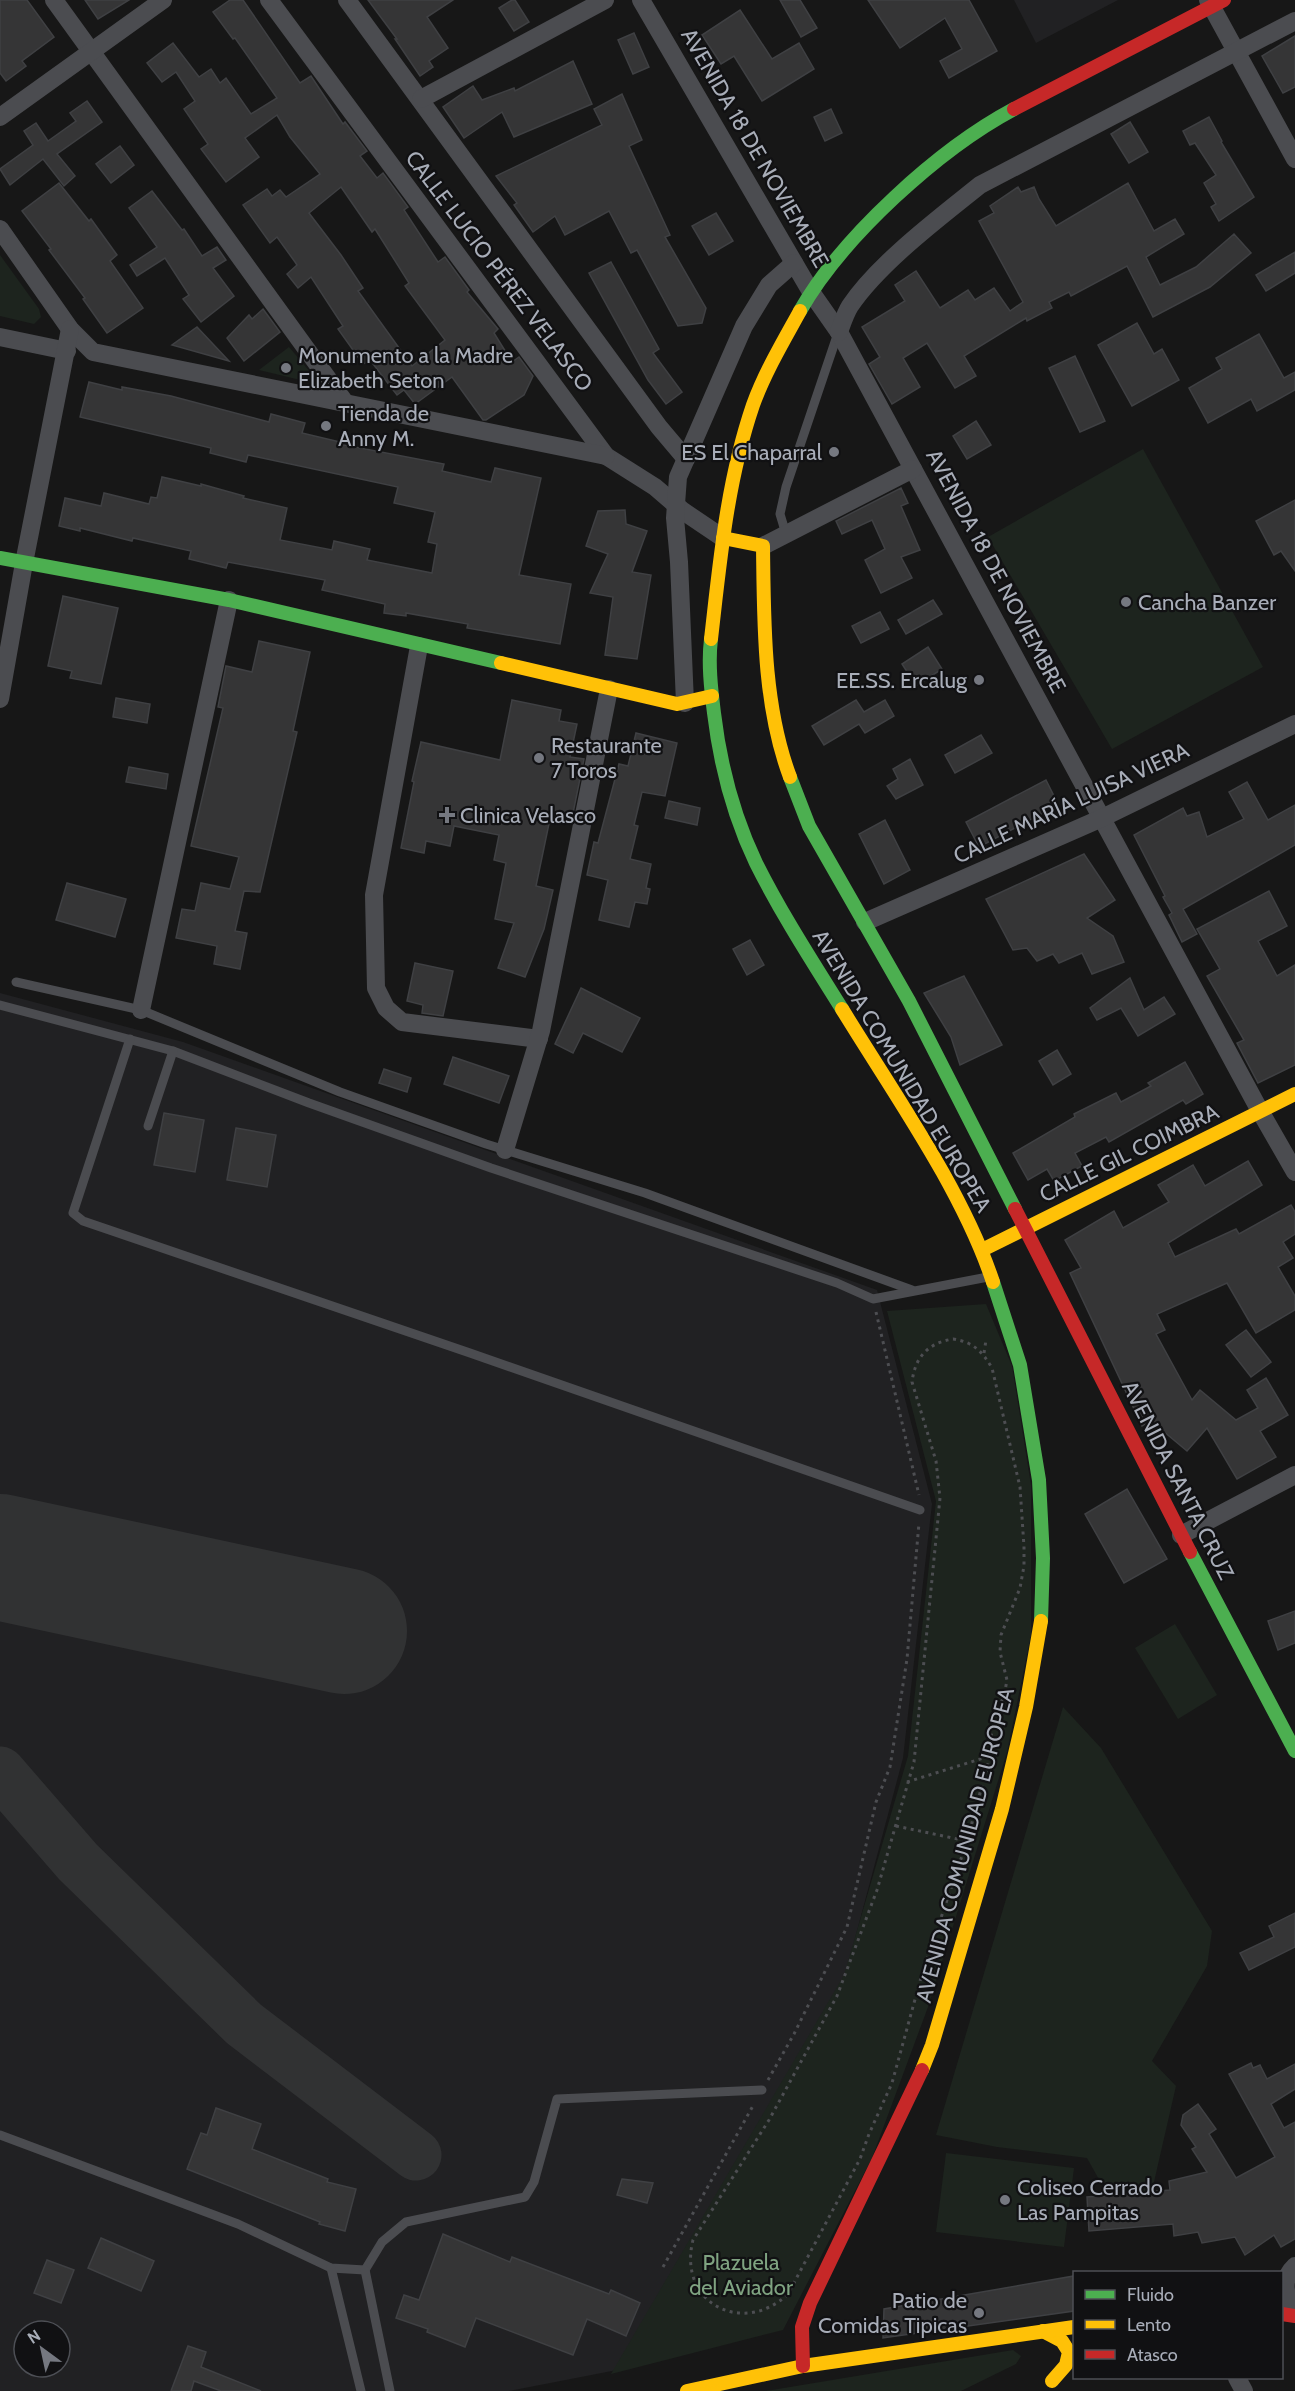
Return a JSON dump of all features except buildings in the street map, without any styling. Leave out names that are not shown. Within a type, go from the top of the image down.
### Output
[{"type":"main road","name":"AVENIDA COMUNIDAD EUROPEA","points":[[803,2366],[802,2327],[810,2303],[910,2097],[932,2045],[1002,1809],[1026,1707],[1041,1631],[1043,1558],[1039,1480],[1020,1365],[981,1250],[931,1155],[786,918],[755,861],[732,798],[719,752],[712,696],[710,650],[731,488],[753,406],[767,370],[811,292],[853,241],[913,179],[992,120],[1215,2]]},
{"type":"main road","points":[[723,537],[763,546]]},
{"type":"main road","name":"AVENIDA SANTA CRUZ","points":[[763,546],[764,626],[774,713],[783,757],[809,826],[866,922],[1026,1227],[1182,1535],[1295,1751]]},
{"type":"main road","points":[[0,558],[229,600],[419,646],[677,704],[712,696]]},
{"type":"main road","name":"CALLE GIL COIMBRA","points":[[981,1250],[1295,1094]]},
{"type":"main road","points":[[687,2391],[803,2366],[1073,2327]]},
{"type":"main road","points":[[1043,2331],[1059,2337],[1069,2345],[1071,2356],[1065,2369],[1052,2381]]},
{"type":"main road","points":[[1036,2388],[1073,2370]]},
{"type":"street","points":[[54,0],[344,401]]},
{"type":"street","points":[[0,117],[163,0]]},
{"type":"street","name":"CALLE LUCIO PÉREZ VELASCO","points":[[269,0],[606,456],[656,487],[723,537]]},
{"type":"street","points":[[347,0],[659,427],[686,459]]},
{"type":"street","points":[[421,99],[604,0]]},
{"type":"street","name":"AVENIDA 18 DE NOVIEMBRE","points":[[641,0],[811,292],[839,332],[1295,1172]]},
{"type":"street","points":[[1215,2],[1237,53],[1295,159]]},
{"type":"street","points":[[839,332],[848,308],[875,276],[980,185],[1295,21]]},
{"type":"street","points":[[0,229],[70,329],[93,352],[344,401],[606,456]]},
{"type":"street","points":[[685,703],[675,518],[678,477],[744,326],[769,285],[794,263]]},
{"type":"street","points":[[0,699],[70,329]]},
{"type":"street","points":[[0,337],[67,351]]},
{"type":"street","points":[[763,546],[913,469]]},
{"type":"street","points":[[141,1010],[229,600]]},
{"type":"street","points":[[419,646],[374,895],[376,988],[386,1008],[402,1022],[539,1039]]},
{"type":"street","points":[[505,1150],[539,1039],[609,689]]},
{"type":"street","name":"CALLE MARÍA LUISA VIERA","points":[[866,922],[1102,818],[1295,724]]},
{"type":"street","points":[[1182,1535],[1295,1475]]},
{"type":"street","points":[[1277,2271],[1295,2264]]},
{"type":"street","points":[[1295,2264],[1289,2272],[1285,2285],[1287,2298],[1295,2309]]},
{"type":"lane","points":[[786,534],[780,514],[786,486],[839,332]]},
{"type":"lane","points":[[16,982],[141,1010],[340,1092],[505,1150],[645,1193],[914,1291]]},
{"type":"lane","points":[[0,1005],[173,1051],[309,1103],[491,1168],[837,1283],[873,1299],[989,1277]]},
{"type":"lane","points":[[130,1039],[73,1213],[77,1218],[920,1510]]},
{"type":"lane","points":[[148,1126],[173,1051]]},
{"type":"lane","points":[[390,2391],[365,2270],[382,2242],[406,2222],[525,2197],[534,2182],[557,2099],[762,2090]]},
{"type":"lane","points":[[0,2134],[238,2224],[331,2268],[365,2270]]},
{"type":"lane","points":[[331,2268],[361,2391]]},
{"type":"path","points":[[663,2267],[794,2034],[847,1927],[876,1802],[890,1767],[913,1609],[920,1510],[919,1493],[907,1434],[873,1299]]},
{"type":"path","points":[[953,1339],[973,1344],[984,1353],[992,1368],[1020,1487],[1024,1566],[1020,1588],[1001,1635],[1000,1652],[1007,1680],[1004,1696],[992,1723],[990,1756],[967,1840],[922,1974],[892,2083],[860,2159],[788,2294],[779,2303],[755,2313],[729,2312],[707,2300],[699,2290],[690,2266],[693,2241],[769,2120],[837,1996],[878,1890],[907,1782],[914,1762],[940,1498],[936,1461],[912,1376],[919,1358],[930,1347],[953,1339]]},
{"type":"path","points":[[907,1782],[990,1756]]},
{"type":"path","points":[[896,1826],[967,1840]]},
{"type":"shaded area","points":[[1014,0],[1118,0],[1036,43]]},
{"type":"shaded area","points":[[0,993],[183,1042],[877,1290],[932,1504],[903,1758],[845,1976],[617,2370],[509,2391],[0,2391]]},
{"type":"green space","points":[[0,255],[39,309],[41,317],[34,324],[0,316]]},
{"type":"green space","points":[[289,347],[321,385],[259,370]]},
{"type":"green space","name":"Cancha Banzer","points":[[1143,449],[1263,667],[1112,749],[988,537]]},
{"type":"green space","name":"Plazuela del Aviador","points":[[986,1304],[1012,1366],[1031,1485],[1031,1635],[1007,1752],[928,2007],[872,2158],[783,2330],[611,2374],[844,1975],[908,1756],[936,1501],[887,1311]]},
{"type":"green space","points":[[1175,1624],[1217,1695],[1178,1719],[1135,1648]]},
{"type":"green space","points":[[1063,1707],[1101,1748],[1212,1931],[1207,1966],[1152,2061],[1176,2086],[1151,2195],[1111,2201],[1087,2158],[997,2147],[936,2135]]},
{"type":"green space","name":"Coliseo Cerrado Las Pampitas","points":[[946,2153],[1074,2168],[1064,2247],[936,2232]]},
{"type":"green space","points":[[1013,2350],[1021,2356],[1016,2364],[961,2391],[766,2391]]},
{"type":"taxiway","points":[[0,1772],[78,1862],[244,2024],[416,2155]]},
{"type":"runway","points":[[0,1557],[344,1631]]},
{"type":"traffic: fast","points":[[800,311],[841,254],[895,197],[955,147],[1014,109]]},
{"type":"traffic: fast","points":[[0,558],[229,600],[501,663]]},
{"type":"traffic: fast","points":[[711,639],[710,676],[717,732],[724,770],[741,827],[756,863],[776,900],[842,1009]]},
{"type":"traffic: fast","points":[[790,777],[809,826],[909,1001],[1015,1209]]},
{"type":"traffic: fast","points":[[993,1282],[1020,1365],[1039,1480],[1043,1558],[1041,1621]]},
{"type":"traffic: fast","points":[[1190,1552],[1295,1751]]},
{"type":"traffic: slow","points":[[711,639],[726,521],[744,434],[763,381],[800,311]]},
{"type":"traffic: slow","points":[[723,538],[763,546],[765,634],[770,692],[781,750],[790,777]]},
{"type":"traffic: slow","points":[[501,663],[677,704],[712,696]]},
{"type":"traffic: slow","points":[[842,1009],[945,1177],[964,1212],[993,1282]]},
{"type":"traffic: slow","points":[[982,1250],[1295,1094]]},
{"type":"traffic: slow","points":[[922,2070],[932,2045],[1002,1809],[1026,1707],[1041,1621]]},
{"type":"traffic: slow","points":[[687,2391],[803,2366],[1073,2327]]},
{"type":"traffic: slow","points":[[1043,2331],[1062,2341],[1069,2352],[1066,2365],[1052,2381]]},
{"type":"traffic: jam","points":[[1014,109],[1224,0]]},
{"type":"traffic: jam","points":[[1015,1209],[1190,1552]]},
{"type":"traffic: jam","points":[[803,2366],[802,2327],[810,2303],[922,2070]]},
{"type":"traffic: jam","points":[[1283,2314],[1295,2316]]},
{"type":"place","name":"Monumento a la Madre Elizabeth Seton","points":[[286,368]]},
{"type":"place","name":"Tienda de Anny M.","points":[[326,426]]},
{"type":"place","name":"ES El Chaparral","points":[[834,452]]},
{"type":"place","name":"Cancha Banzer","points":[[1126,602]]},
{"type":"place","name":"EE.SS. Ercalug","points":[[979,680]]},
{"type":"place","name":"Restaurante 7 Toros","points":[[539,758]]},
{"type":"place","name":"Clinica Velasco","points":[[447,815]]},
{"type":"place","name":"Coliseo Cerrado Las Pampitas","points":[[1005,2200]]},
{"type":"place","name":"Patio de Comidas Tipicas","points":[[979,2313]]}]
